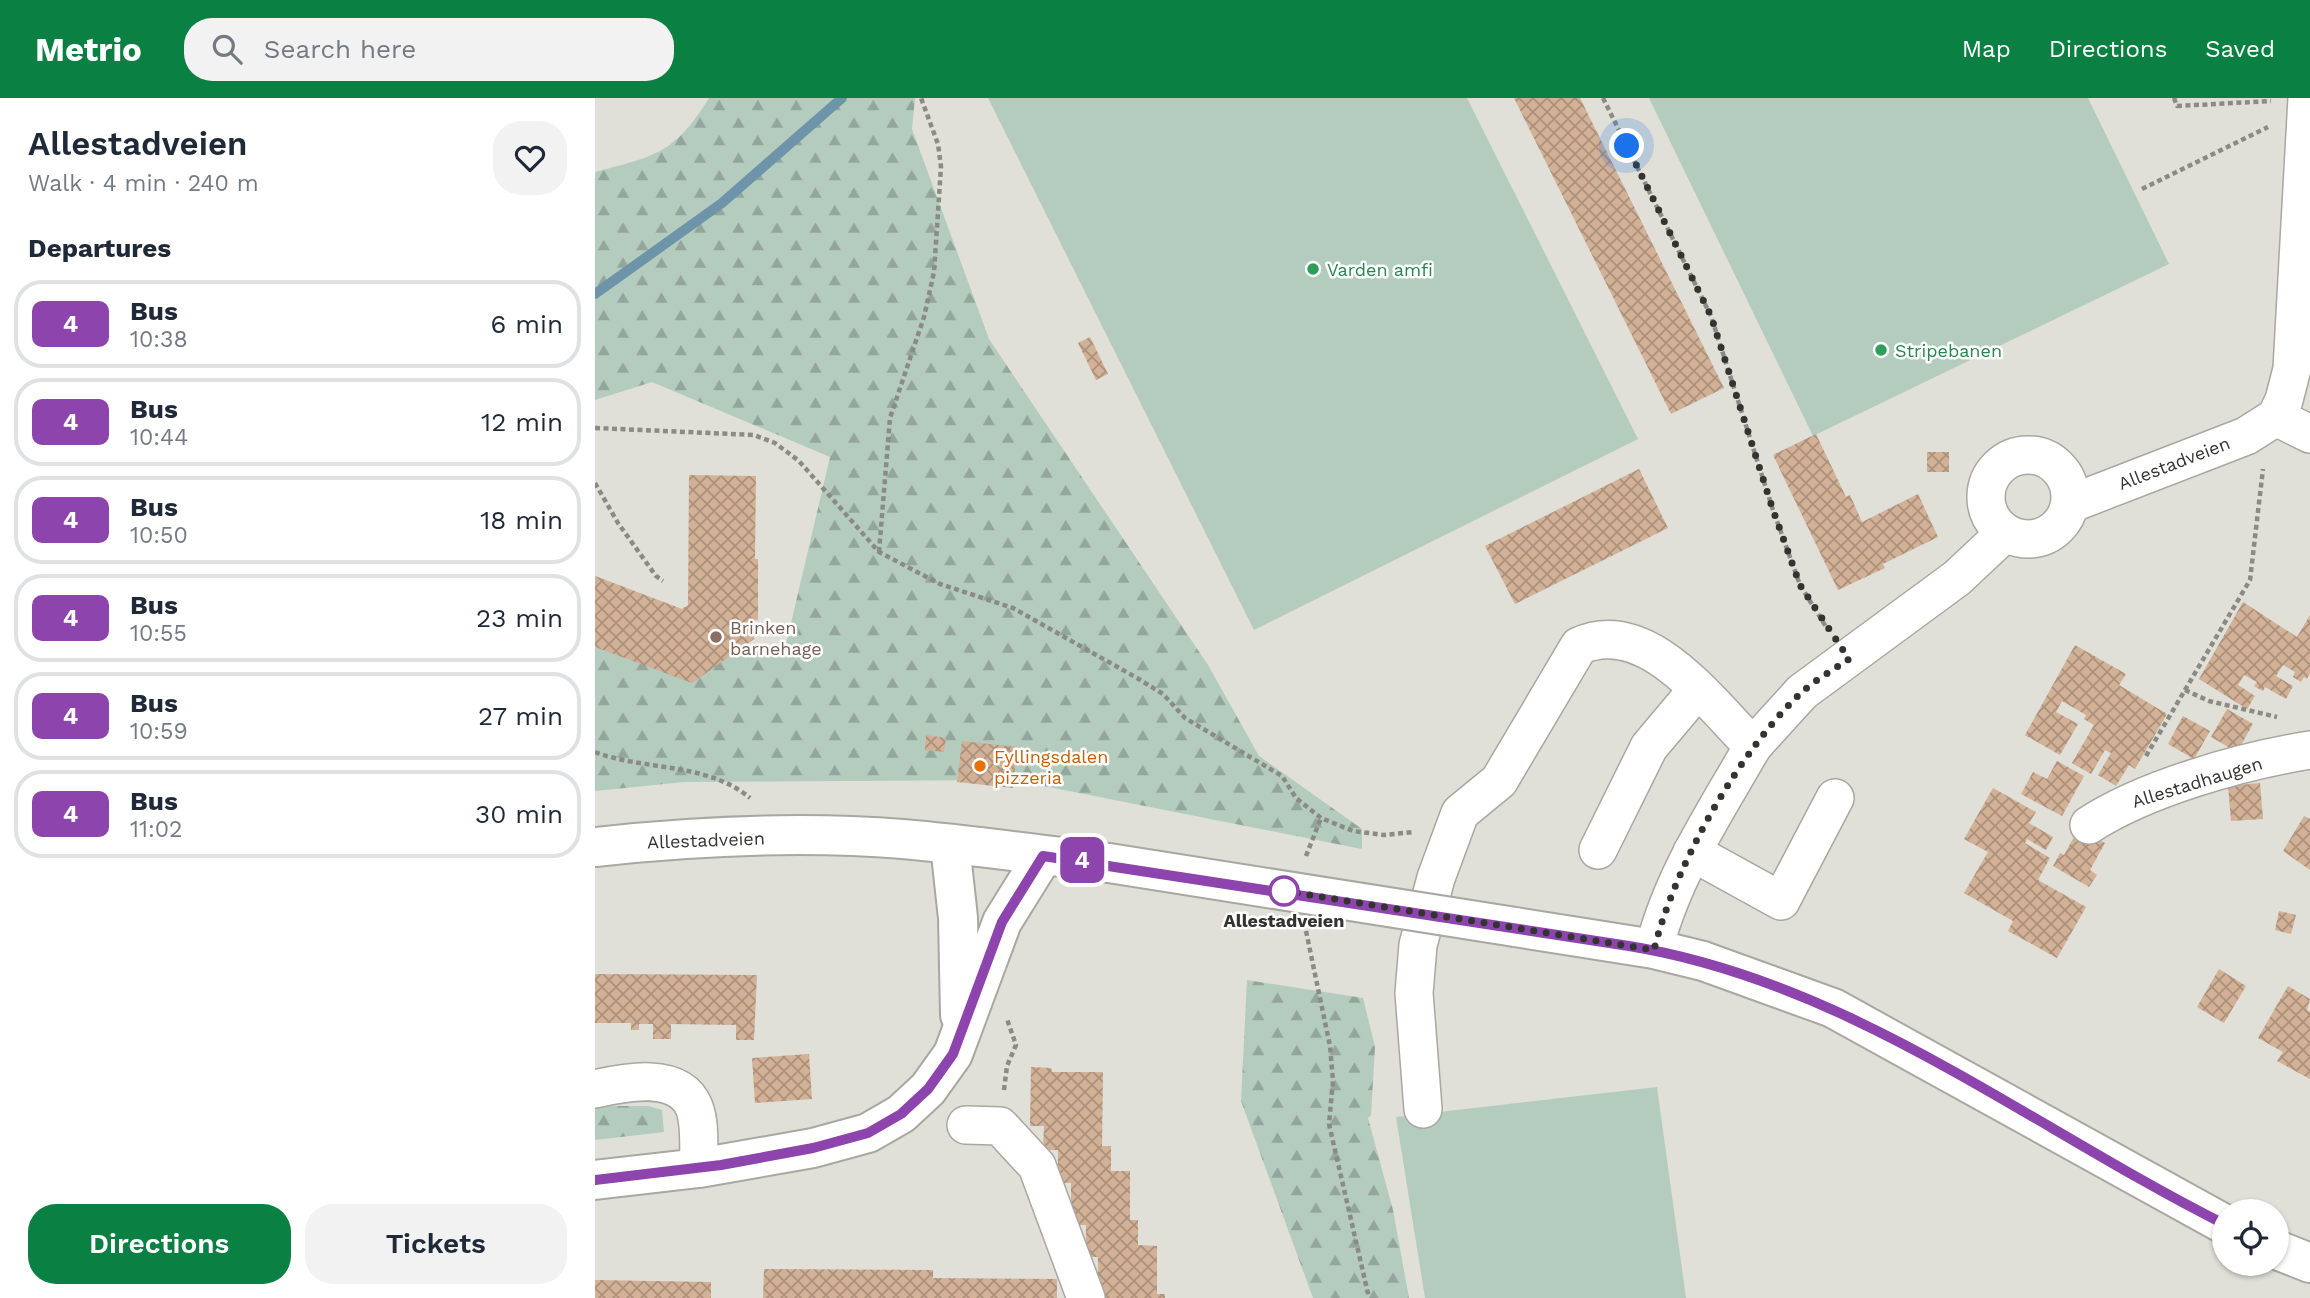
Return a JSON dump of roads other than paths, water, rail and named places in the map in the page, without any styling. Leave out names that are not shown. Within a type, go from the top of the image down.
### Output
[{"type":"main road","name":"Allestadveien","points":[[595,846],[662,840],[779,837],[902,839],[1109,863],[1654,950]]},
{"type":"main road","points":[[950,845],[958,918],[961,1038]]},
{"type":"main road","points":[[595,1180],[699,1168],[813,1148],[868,1133],[901,1114],[928,1089],[961,1038],[1002,922],[1043,856]]},
{"type":"main road","points":[[1654,950],[1743,974],[1833,1008],[2212,1217]]},
{"type":"main road","points":[[2289,1254],[2310,1262]]},
{"type":"street","points":[[2307,102],[2292,369],[2284,400],[2276,417],[2310,434]]},
{"type":"street","name":"Allestadveien","points":[[2070,504],[2246,436],[2276,417]]},
{"type":"street","points":[[2031,455],[2056,466],[2065,476],[2070,504],[2066,517],[2045,536],[2018,538],[2005,533],[1995,524],[1988,512],[1987,484],[2004,462],[2017,456],[2031,455]]},
{"type":"street","points":[[1654,950],[1660,923],[1692,852],[1753,746],[1802,692],[1957,578],[2005,533]]},
{"type":"street","points":[[1423,1110],[1415,1006],[1418,945],[1436,878],[1460,813],[1499,781],[1579,646],[1597,638],[1614,638],[1637,644],[1668,661],[1753,746]]},
{"type":"street","points":[[1598,850],[1649,747],[1697,690]]},
{"type":"street","name":"Allestadhaugen","points":[[2103,816],[2201,777],[2303,751]]},
{"type":"street","points":[[1692,852],[1781,901],[1835,798]]},
{"type":"street","points":[[595,1089],[619,1083],[666,1083],[687,1094],[695,1110],[699,1168]]},
{"type":"street","points":[[983,1125],[1037,1166],[1086,1298]]},
{"type":"waterway","points":[[595,294],[722,203],[842,98]]},
{"type":"place","name":"Varden amfi","points":[[1313,269]]},
{"type":"place","name":"Stripebanen","points":[[1881,350]]},
{"type":"place","name":"Brinken barnehage","points":[[716,637]]},
{"type":"place","name":"Fyllingsdalen pizzeria","points":[[980,766]]},
{"type":"place","name":"Allestadveien","points":[[1284,891]]}]
